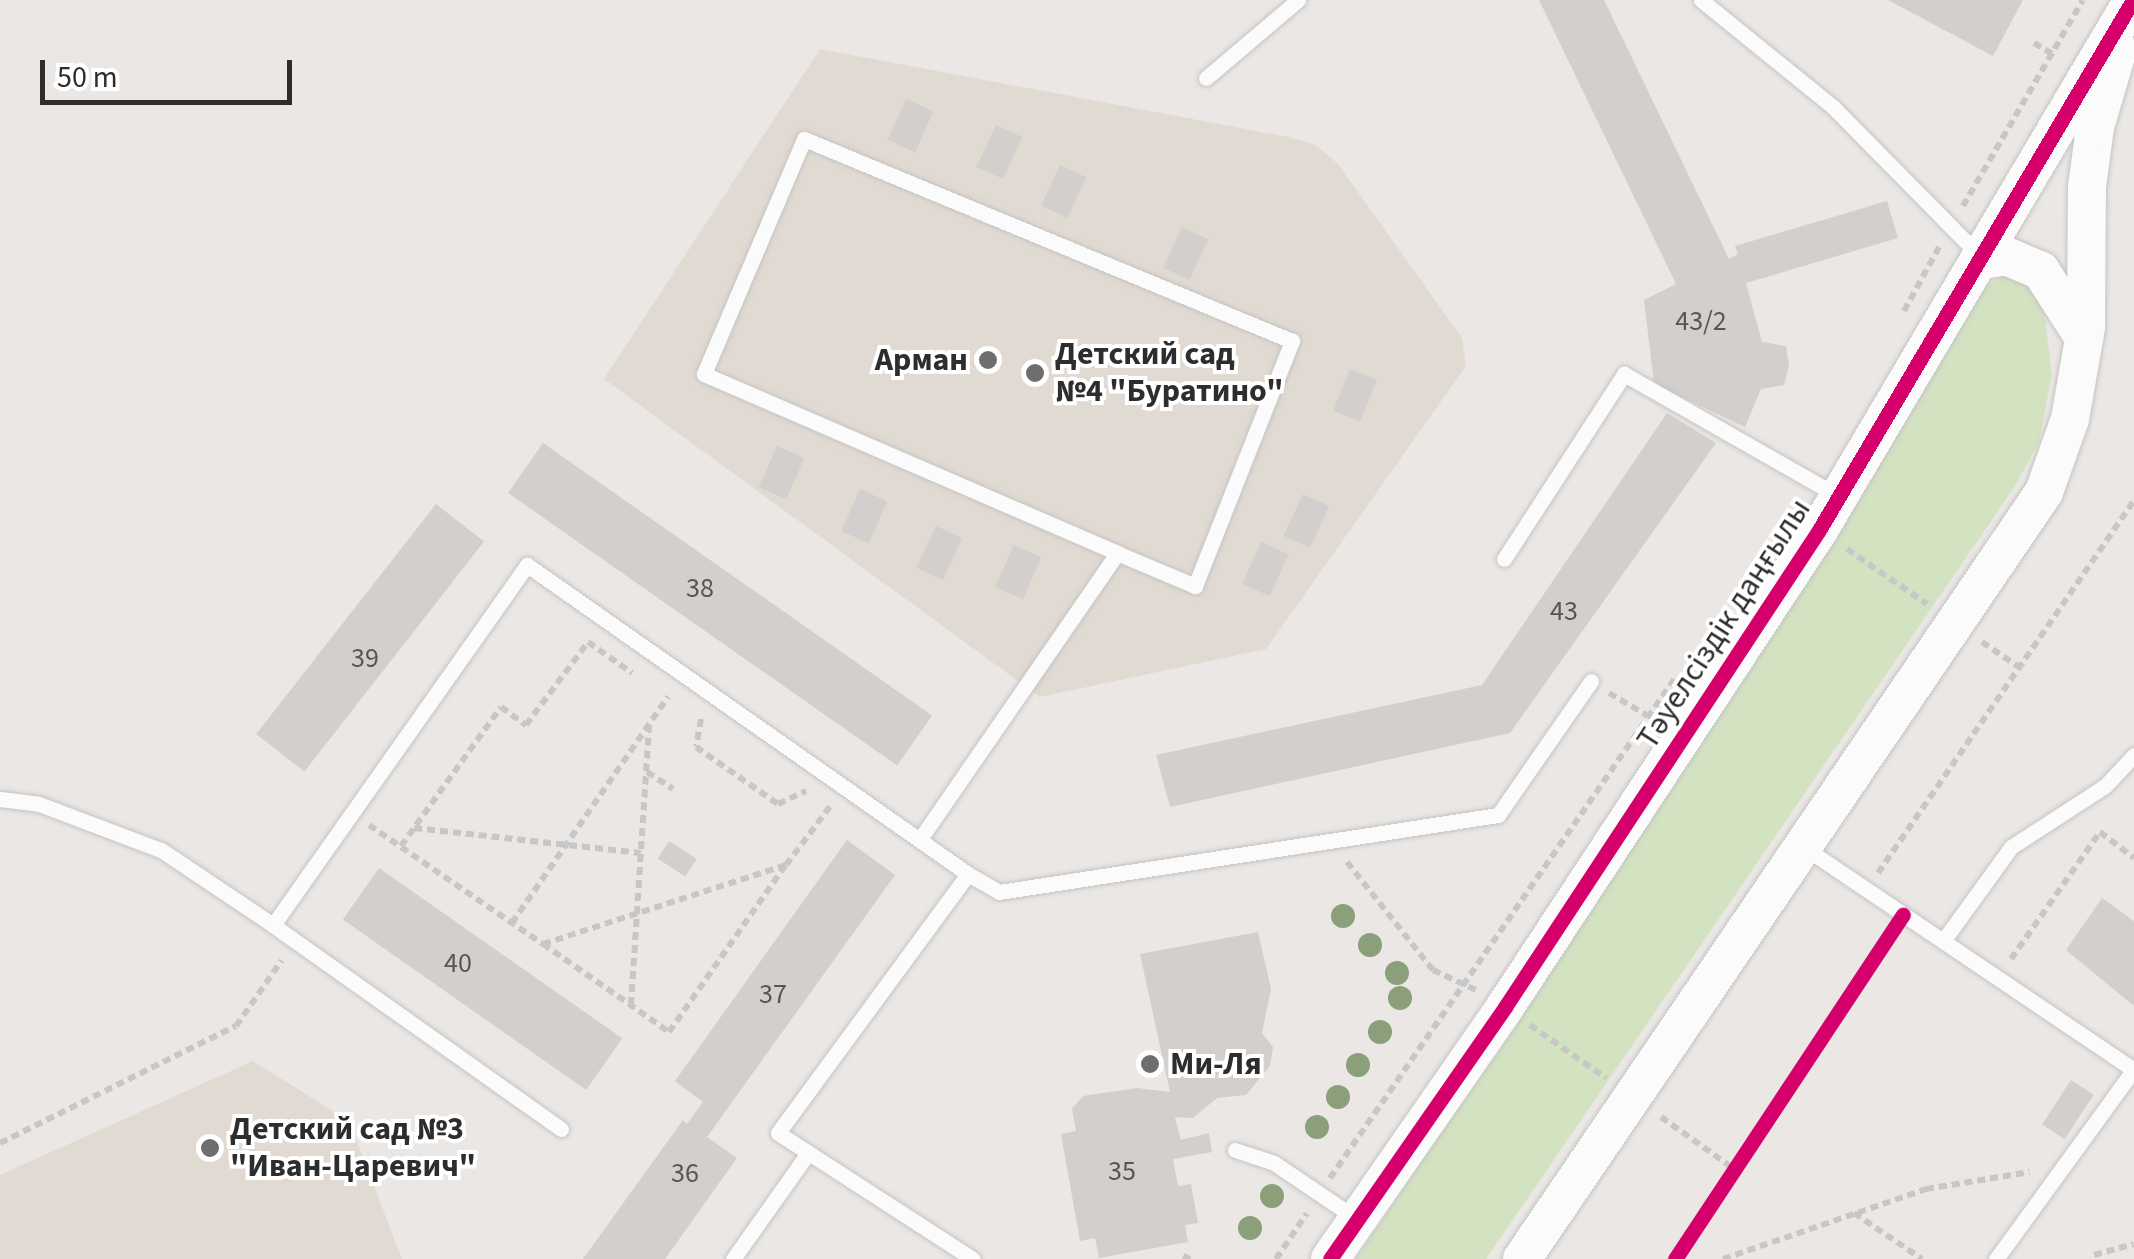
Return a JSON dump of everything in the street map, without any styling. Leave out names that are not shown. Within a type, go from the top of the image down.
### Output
[{"type":"street","name":"Тәуелсіздік даңғылы","points":[[1330,1259],[1840,498],[2132,2]]},
{"type":"street","name":"Тәуелсіздік даңғылы","points":[[1522,1259],[2044,492],[2070,419],[2084,338],[2095,127],[2132,2]]},
{"type":"street","points":[[1982,260],[2006,256],[2041,271],[2084,338]]},
{"type":"lane","points":[[1206,78],[1298,0]]},
{"type":"lane","points":[[1701,0],[1833,106],[1982,260]]},
{"type":"lane","points":[[804,138],[1292,341],[1195,586],[1117,552],[704,374],[804,138]]},
{"type":"lane","points":[[1504,558],[1624,374],[1840,498]]},
{"type":"lane","points":[[920,839],[1117,552]]},
{"type":"lane","points":[[273,925],[527,566],[999,892],[1498,815],[1592,681]]},
{"type":"lane","points":[[1943,941],[2011,847],[2105,786],[2134,755]]},
{"type":"lane","points":[[0,799],[39,804],[161,850],[561,1129]]},
{"type":"lane","points":[[1802,846],[2132,1068],[1996,1259]]},
{"type":"lane","points":[[968,874],[778,1133],[973,1259]]},
{"type":"lane","points":[[1235,1150],[1274,1163],[1358,1220]]},
{"type":"lane","points":[[733,1259],[808,1153]]},
{"type":"path","points":[[2034,43],[2052,54]]},
{"type":"path","points":[[1675,1259],[1914,898],[1878,873],[2134,500]]},
{"type":"path","points":[[1819,530],[2018,667]]},
{"type":"path","points":[[401,846],[500,707],[526,725],[588,642],[636,675]]},
{"type":"path","points":[[1276,1259],[1681,669]]},
{"type":"path","points":[[652,686],[680,705]]},
{"type":"path","points":[[1607,692],[1648,716]]},
{"type":"path","points":[[512,923],[668,697]]},
{"type":"path","points":[[691,713],[703,721],[696,747],[778,804],[802,788],[845,817]]},
{"type":"path","points":[[631,1005],[650,723]]},
{"type":"path","points":[[646,772],[673,790]]},
{"type":"path","points":[[352,814],[669,1032],[844,786]]},
{"type":"path","points":[[414,828],[563,849],[641,853]]},
{"type":"path","points":[[2016,951],[2100,832],[2134,858]]},
{"type":"path","points":[[543,944],[786,865]]},
{"type":"path","points":[[0,1142],[236,1026],[295,941]]},
{"type":"path","points":[[1723,1259],[1926,1189],[2061,1167]]},
{"type":"path","points":[[1853,1212],[1922,1259]]},
{"type":"path","points":[[2094,1255],[2134,1244]]},
{"type":"shaded area","name":"Детский сад №4 \"Буратино\"","points":[[820,49],[1288,137],[1316,145],[1338,164],[1462,338],[1466,366],[1266,649],[1040,697],[604,379]]},
{"type":"shaded area","name":"Детский сад №3 \"Иван-Царевич\"","points":[[253,1061],[349,1121],[402,1259],[0,1259],[0,1175]]},
{"type":"green space","points":[[2006,274],[2020,276],[2042,297],[2052,374],[2039,442],[2015,486],[1486,1259],[1356,1259],[1770,638],[1986,286]]},
{"type":"building","points":[[1539,0],[1604,0],[1729,259],[1738,254],[1735,246],[1887,201],[1898,238],[1746,283],[1762,342],[1786,346],[1789,366],[1784,385],[1761,389],[1745,427],[1654,384],[1644,300],[1676,284]]},
{"type":"building","points":[[1888,0],[2023,0],[1993,56]]},
{"type":"building","points":[[906,99],[933,111],[915,152],[888,140]]},
{"type":"building","points":[[996,125],[1022,137],[1003,179],[977,167]]},
{"type":"building","points":[[1060,165],[1086,177],[1067,218],[1041,206]]},
{"type":"building","points":[[1182,227],[1208,239],[1189,280],[1163,268]]},
{"type":"building","points":[[1350,369],[1377,380],[1360,422],[1333,411]]},
{"type":"building","points":[[1667,413],[1716,443],[1510,733],[1170,807],[1156,755],[1482,685]]},
{"type":"building","points":[[543,443],[932,715],[897,765],[508,493]]},
{"type":"building","points":[[777,446],[804,458],[786,499],[759,487]]},
{"type":"building","points":[[860,489],[887,501],[869,543],[841,531]]},
{"type":"building","points":[[1303,494],[1329,506],[1310,548],[1284,536]]},
{"type":"building","points":[[436,504],[484,542],[304,772],[256,734]]},
{"type":"building","points":[[936,526],[962,538],[943,580],[917,568]]},
{"type":"building","points":[[1261,542],[1288,554],[1270,596],[1242,584]]},
{"type":"building","points":[[1014,545],[1041,557],[1023,599],[995,587]]},
{"type":"building","points":[[847,840],[895,875],[707,1137],[737,1158],[665,1259],[583,1259],[683,1120],[687,1124],[703,1102],[675,1081]]},
{"type":"building","points":[[669,841],[697,859],[685,877],[658,859]]},
{"type":"building","points":[[379,868],[622,1038],[586,1090],[343,920]]},
{"type":"building","points":[[2102,898],[2134,921],[2134,1006],[2066,950]]},
{"type":"building","points":[[1258,932],[1271,989],[1262,1033],[1273,1047],[1270,1066],[1246,1095],[1217,1098],[1193,1118],[1175,1117],[1181,1140],[1209,1133],[1212,1152],[1173,1159],[1178,1186],[1191,1184],[1198,1223],[1185,1225],[1188,1242],[1099,1258],[1095,1238],[1080,1241],[1061,1134],[1076,1131],[1072,1109],[1083,1096],[1137,1088],[1170,1092],[1140,954]]},
{"type":"building","points":[[2071,1080],[2094,1095],[2065,1139],[2042,1124]]},
{"type":"cycle path","points":[[1330,1259],[1505,1007],[1819,530],[2133,0]]},
{"type":"cycle path","points":[[1675,1259],[1903,915]]},
{"type":"place","name":"Арман","points":[[988,360]]},
{"type":"place","name":"Детский сад №4 \"Буратино\"","points":[[1035,373]]},
{"type":"place","name":"Ми-Ля","points":[[1150,1064]]},
{"type":"place","name":"Детский сад №3 \"Иван-Царевич\"","points":[[210,1148]]}]
